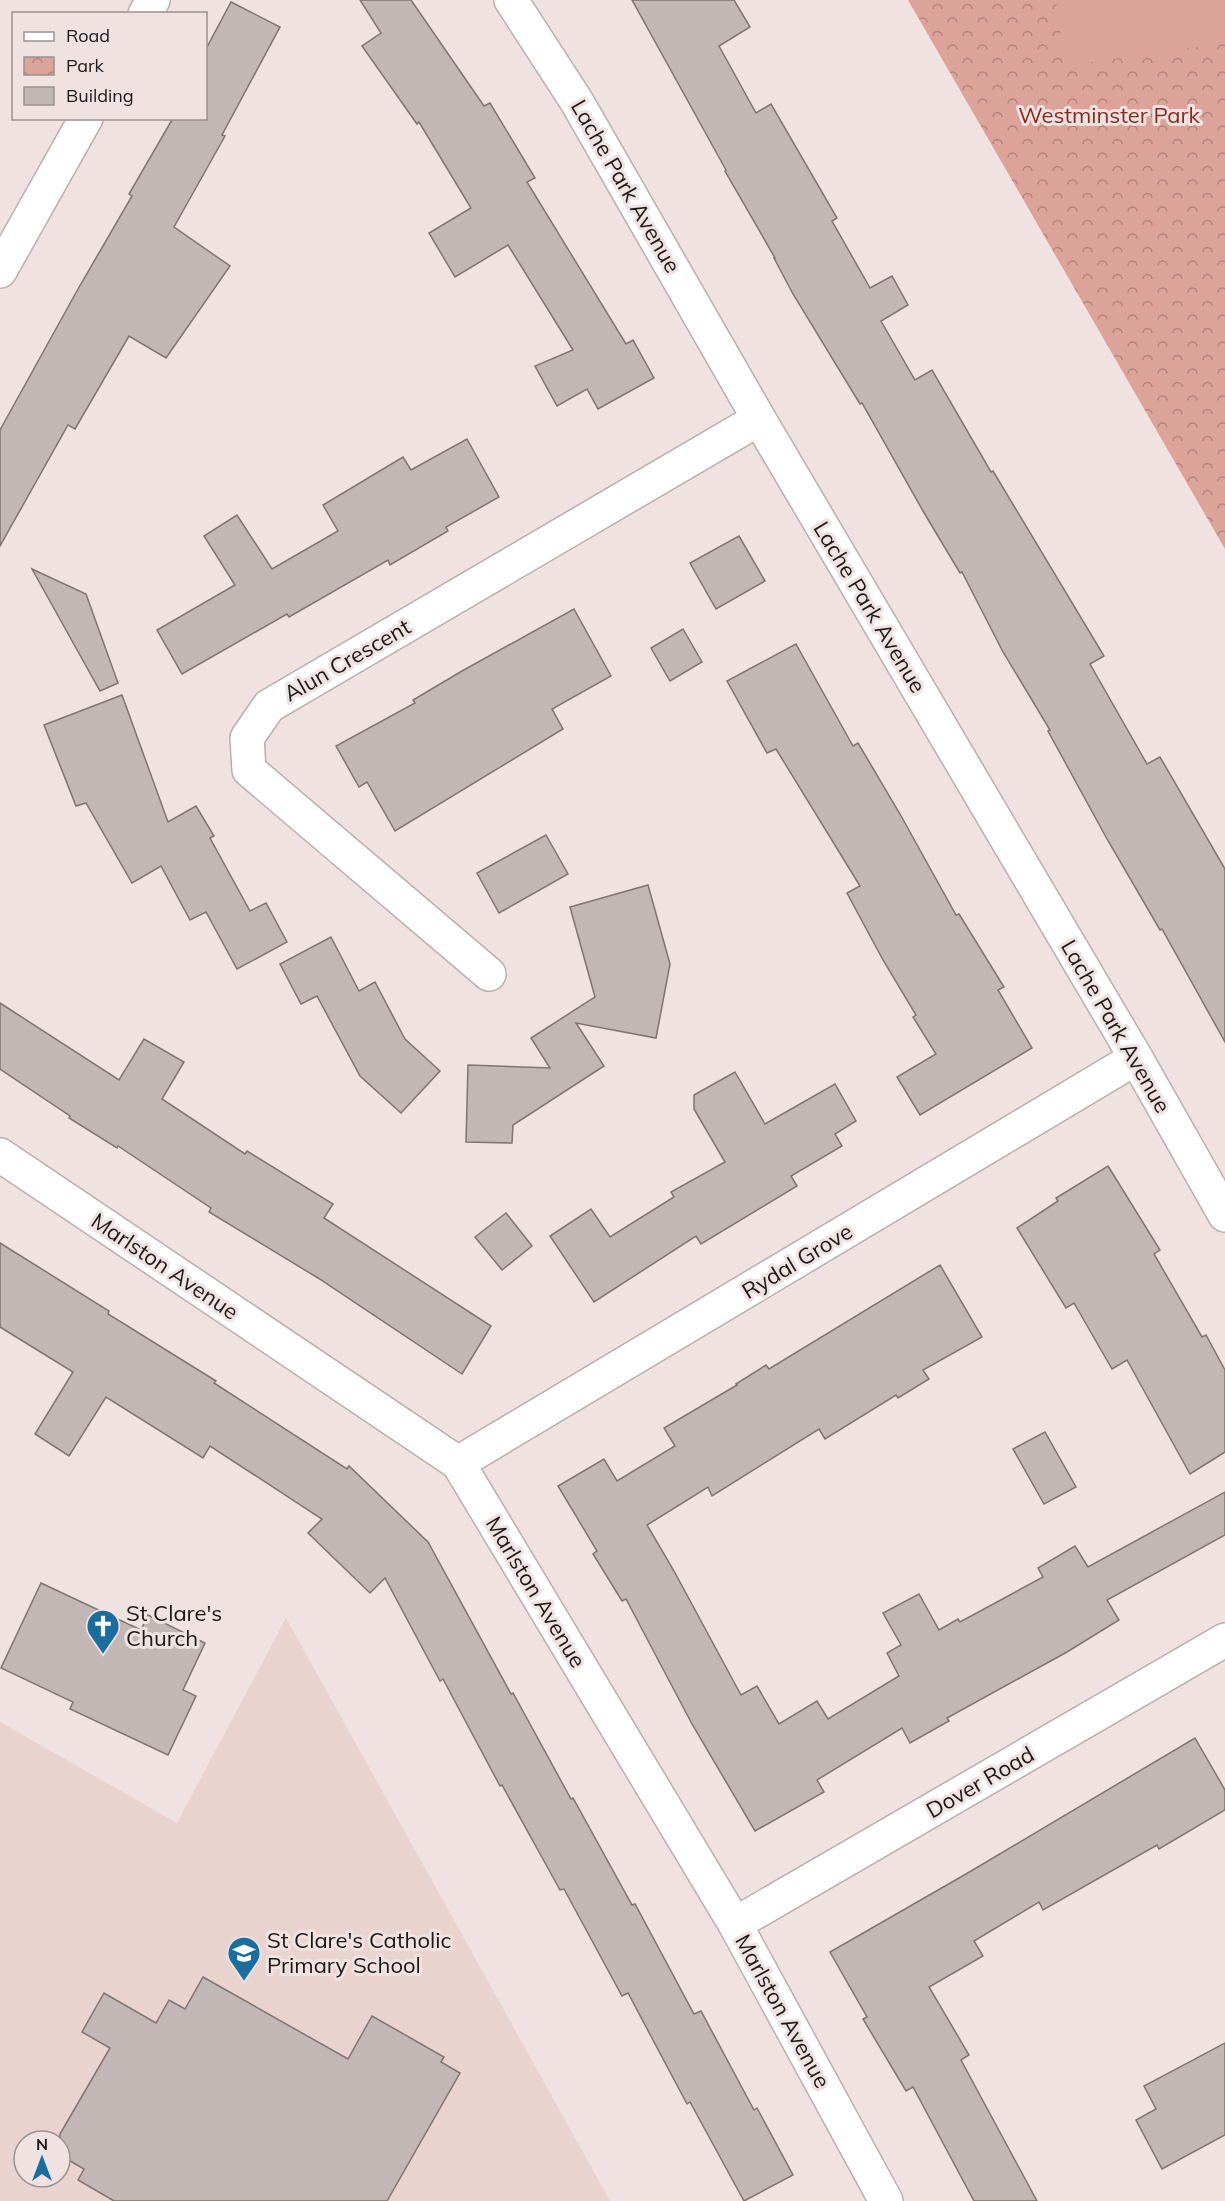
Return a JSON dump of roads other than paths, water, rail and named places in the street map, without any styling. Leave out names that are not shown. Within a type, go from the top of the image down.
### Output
[{"type":"street","name":"Lache Park Avenue","points":[[511,0],[577,102],[759,419],[1136,1058],[1225,1215]]},
{"type":"street","points":[[0,271],[85,120]]},
{"type":"street","name":"Alun Crescent","points":[[489,974],[249,770],[247,738],[269,706],[759,419]]},
{"type":"street","name":"Rydal Grove","points":[[459,1463],[1136,1058]]},
{"type":"street","name":"Marlston Avenue","points":[[0,1155],[459,1463],[735,1924],[886,2201]]},
{"type":"street","name":"Dover Road","points":[[735,1924],[1225,1640]]},
{"type":"place","name":"St Clare's Church","points":[[103,1655]]},
{"type":"place","name":"St Clare's Catholic Primary School","points":[[244,1982]]},
{"type":"park label","name":"Westminster Park","points":[[1109,115]]}]
